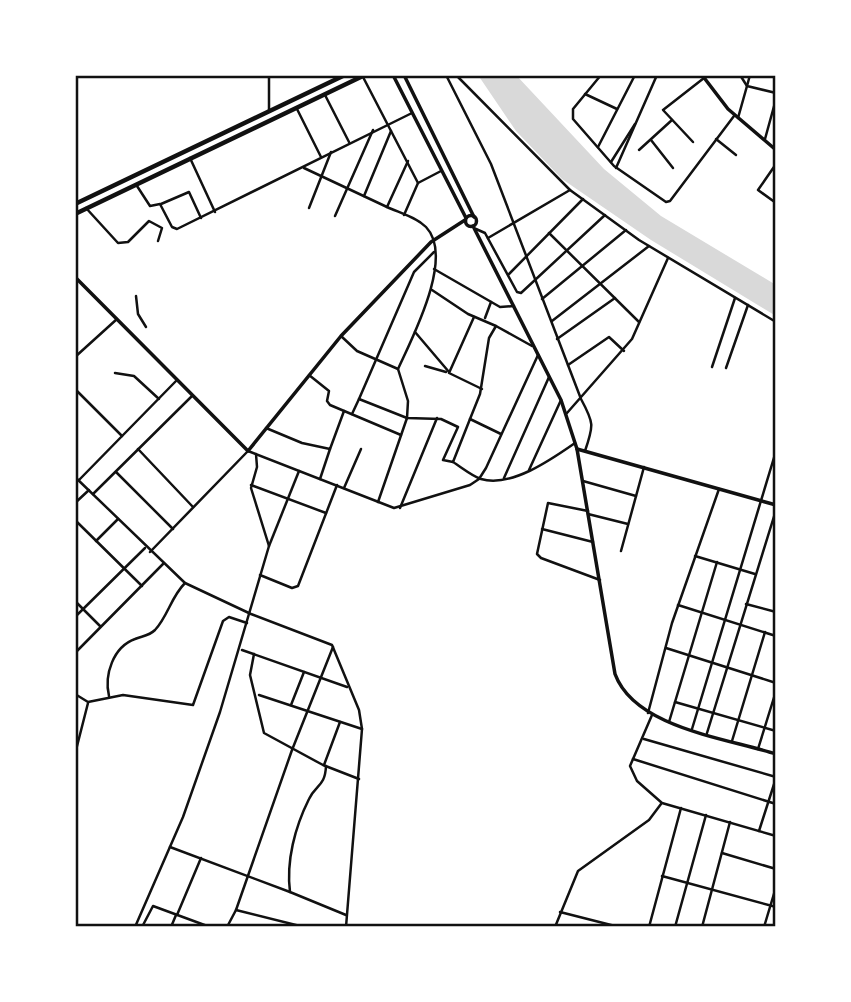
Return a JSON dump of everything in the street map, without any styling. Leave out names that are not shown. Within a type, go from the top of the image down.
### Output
[{"type":"main road","points":[[75,204],[345,75]]},
{"type":"main road","points":[[75,214],[135,183],[364,76]]},
{"type":"street","points":[[269,75],[269,113]]},
{"type":"street","points":[[393,75],[440,171],[514,306],[567,413],[583,481],[615,674],[629,698],[650,714],[668,722],[776,754]]},
{"type":"street","points":[[404,75],[474,217],[472,227]]},
{"type":"street","points":[[446,75],[491,164],[593,428],[585,451]]},
{"type":"street","points":[[456,75],[570,190],[649,246],[776,322]]},
{"type":"street","points":[[601,75],[571,115],[616,168],[668,201],[736,116],[750,75]]},
{"type":"street","points":[[597,148],[635,75]]},
{"type":"street","points":[[616,168],[657,75]]},
{"type":"street","points":[[740,75],[747,86],[776,93]]},
{"type":"street","points":[[364,76],[418,183]]},
{"type":"street","points":[[693,142],[664,108],[703,76],[714,94],[776,150]]},
{"type":"street","points":[[585,94],[617,109]]},
{"type":"street","points":[[325,95],[349,142]]},
{"type":"street","points":[[765,141],[776,99]]},
{"type":"street","points":[[297,109],[321,158]]},
{"type":"street","points":[[160,204],[174,228],[215,212],[304,168],[331,151],[412,113]]},
{"type":"street","points":[[639,150],[672,120]]},
{"type":"street","points":[[611,163],[628,130],[635,124]]},
{"type":"street","points":[[335,216],[373,130]]},
{"type":"street","points":[[364,196],[391,131]]},
{"type":"street","points":[[716,139],[736,155]]},
{"type":"street","points":[[651,140],[673,168]]},
{"type":"street","points":[[309,208],[331,151]]},
{"type":"street","points":[[190,158],[215,212]]},
{"type":"street","points":[[387,207],[408,161]]},
{"type":"street","points":[[776,164],[758,190],[776,203]]},
{"type":"street","points":[[304,168],[424,225],[433,241],[434,269],[431,289],[398,369],[408,401],[407,418],[378,502]]},
{"type":"street","points":[[404,215],[418,183],[440,171]]},
{"type":"street","points":[[135,183],[150,206],[189,192],[201,218]]},
{"type":"street","points":[[488,238],[570,190]]},
{"type":"street","points":[[508,275],[583,199]]},
{"type":"street","points":[[86,208],[118,243],[128,242],[149,221],[162,228],[158,241]]},
{"type":"street","points":[[452,231],[472,227],[483,231],[519,293],[605,215]]},
{"type":"street","points":[[150,552],[248,451],[341,336],[433,241],[452,231],[466,219],[474,217]]},
{"type":"street","points":[[542,299],[626,230]]},
{"type":"street","points":[[550,233],[640,323]]},
{"type":"street","points":[[551,322],[649,246]]},
{"type":"street","points":[[352,414],[414,272],[434,252]]},
{"type":"street","points":[[567,413],[624,351],[640,323],[668,258]]},
{"type":"street","points":[[434,269],[503,308],[514,306]]},
{"type":"street","points":[[75,277],[248,451],[378,502],[400,508],[463,488],[479,479],[504,478],[528,472],[575,442]]},
{"type":"street","points":[[431,289],[474,317],[484,319],[534,348]]},
{"type":"street","points":[[136,296],[138,314],[146,327]]},
{"type":"street","points":[[557,339],[615,298]]},
{"type":"street","points":[[712,368],[735,298]]},
{"type":"street","points":[[484,319],[491,302]]},
{"type":"street","points":[[726,368],[748,305]]},
{"type":"street","points":[[449,373],[474,317]]},
{"type":"street","points":[[75,357],[117,319]]},
{"type":"street","points":[[453,462],[482,389],[488,342],[496,326]]},
{"type":"street","points":[[415,332],[449,373]]},
{"type":"street","points":[[341,336],[356,351],[398,369]]},
{"type":"street","points":[[568,366],[608,337],[624,351]]},
{"type":"street","points":[[479,479],[538,355]]},
{"type":"street","points":[[425,366],[449,373],[482,389]]},
{"type":"street","points":[[115,373],[134,376],[159,399]]},
{"type":"street","points":[[309,375],[329,391],[327,403],[401,435]]},
{"type":"street","points":[[504,478],[549,377]]},
{"type":"street","points":[[176,381],[123,437],[77,479],[185,583],[251,614],[328,642],[333,647],[347,688],[359,710],[362,729],[346,927]]},
{"type":"street","points":[[75,388],[123,437]]},
{"type":"street","points":[[93,494],[192,396]]},
{"type":"street","points":[[359,399],[407,418],[437,418],[464,431]]},
{"type":"street","points":[[528,472],[561,400]]},
{"type":"street","points":[[320,479],[344,411]]},
{"type":"street","points":[[400,508],[437,418]]},
{"type":"street","points":[[470,419],[501,434]]},
{"type":"street","points":[[458,427],[443,460],[453,462],[479,479]]},
{"type":"street","points":[[266,428],[302,443],[330,449]]},
{"type":"street","points":[[138,449],[193,507]]},
{"type":"street","points":[[344,488],[361,449]]},
{"type":"street","points":[[577,449],[761,500],[776,507],[707,733]]},
{"type":"street","points":[[692,729],[776,451]]},
{"type":"street","points":[[256,454],[257,467],[251,485],[269,546]]},
{"type":"street","points":[[621,551],[644,467]]},
{"type":"street","points":[[116,471],[173,529]]},
{"type":"street","points":[[135,927],[170,847],[240,649],[269,546],[299,471]]},
{"type":"street","points":[[583,481],[636,496]]},
{"type":"street","points":[[251,485],[326,513]]},
{"type":"street","points":[[260,575],[297,587],[337,485]]},
{"type":"street","points":[[719,488],[678,605],[643,739],[633,759],[631,771],[637,781],[662,803],[776,836]]},
{"type":"street","points":[[75,503],[89,490]]},
{"type":"street","points":[[600,580],[539,556],[542,529],[550,502],[628,524]]},
{"type":"street","points":[[96,541],[118,519]]},
{"type":"street","points":[[76,522],[142,586]]},
{"type":"street","points":[[542,529],[593,542]]},
{"type":"street","points":[[75,617],[146,547]]},
{"type":"street","points":[[695,555],[755,574]]},
{"type":"street","points":[[668,722],[717,562]]},
{"type":"street","points":[[75,653],[163,564]]},
{"type":"street","points":[[109,696],[107,681],[111,663],[128,643],[156,629],[172,597],[185,583]]},
{"type":"street","points":[[75,601],[101,627]]},
{"type":"street","points":[[746,604],[776,612]]},
{"type":"street","points":[[678,605],[776,636]]},
{"type":"street","points":[[75,694],[89,702],[109,696],[135,696],[193,705],[223,621],[229,617],[248,624]]},
{"type":"street","points":[[732,741],[765,632]]},
{"type":"street","points":[[227,927],[236,910],[292,750],[333,647]]},
{"type":"street","points":[[666,648],[776,683]]},
{"type":"street","points":[[240,649],[347,688]]},
{"type":"street","points":[[254,654],[250,670],[264,733],[292,750],[359,779]]},
{"type":"street","points":[[291,706],[304,672]]},
{"type":"street","points":[[758,749],[776,691]]},
{"type":"street","points":[[257,694],[362,729]]},
{"type":"street","points":[[75,701],[80,699]]},
{"type":"street","points":[[75,754],[89,702]]},
{"type":"street","points":[[675,702],[776,731]]},
{"type":"street","points":[[290,892],[289,859],[309,799],[323,784],[325,765],[340,722]]},
{"type":"street","points":[[643,739],[776,777],[759,831]]},
{"type":"street","points":[[633,759],[776,804]]},
{"type":"street","points":[[555,927],[578,871],[649,820],[662,803]]},
{"type":"street","points":[[649,927],[681,808]]},
{"type":"street","points":[[675,927],[706,815]]},
{"type":"street","points":[[704,926],[730,822]]},
{"type":"street","points":[[170,847],[347,915]]},
{"type":"street","points":[[722,853],[776,869]]},
{"type":"street","points":[[171,927],[201,858]]},
{"type":"street","points":[[662,876],[776,907]]},
{"type":"street","points":[[764,927],[776,887]]},
{"type":"street","points":[[142,927],[153,906],[210,927]]},
{"type":"street","points":[[236,910],[303,927]]},
{"type":"street","points":[[560,912],[619,927]]},
{"type":"street","points":[[588,927],[590,919]]},
{"type":"shaded area","points":[[478,75],[516,75],[604,169],[661,216],[776,285],[776,316],[651,240],[562,179],[516,131]]}]
